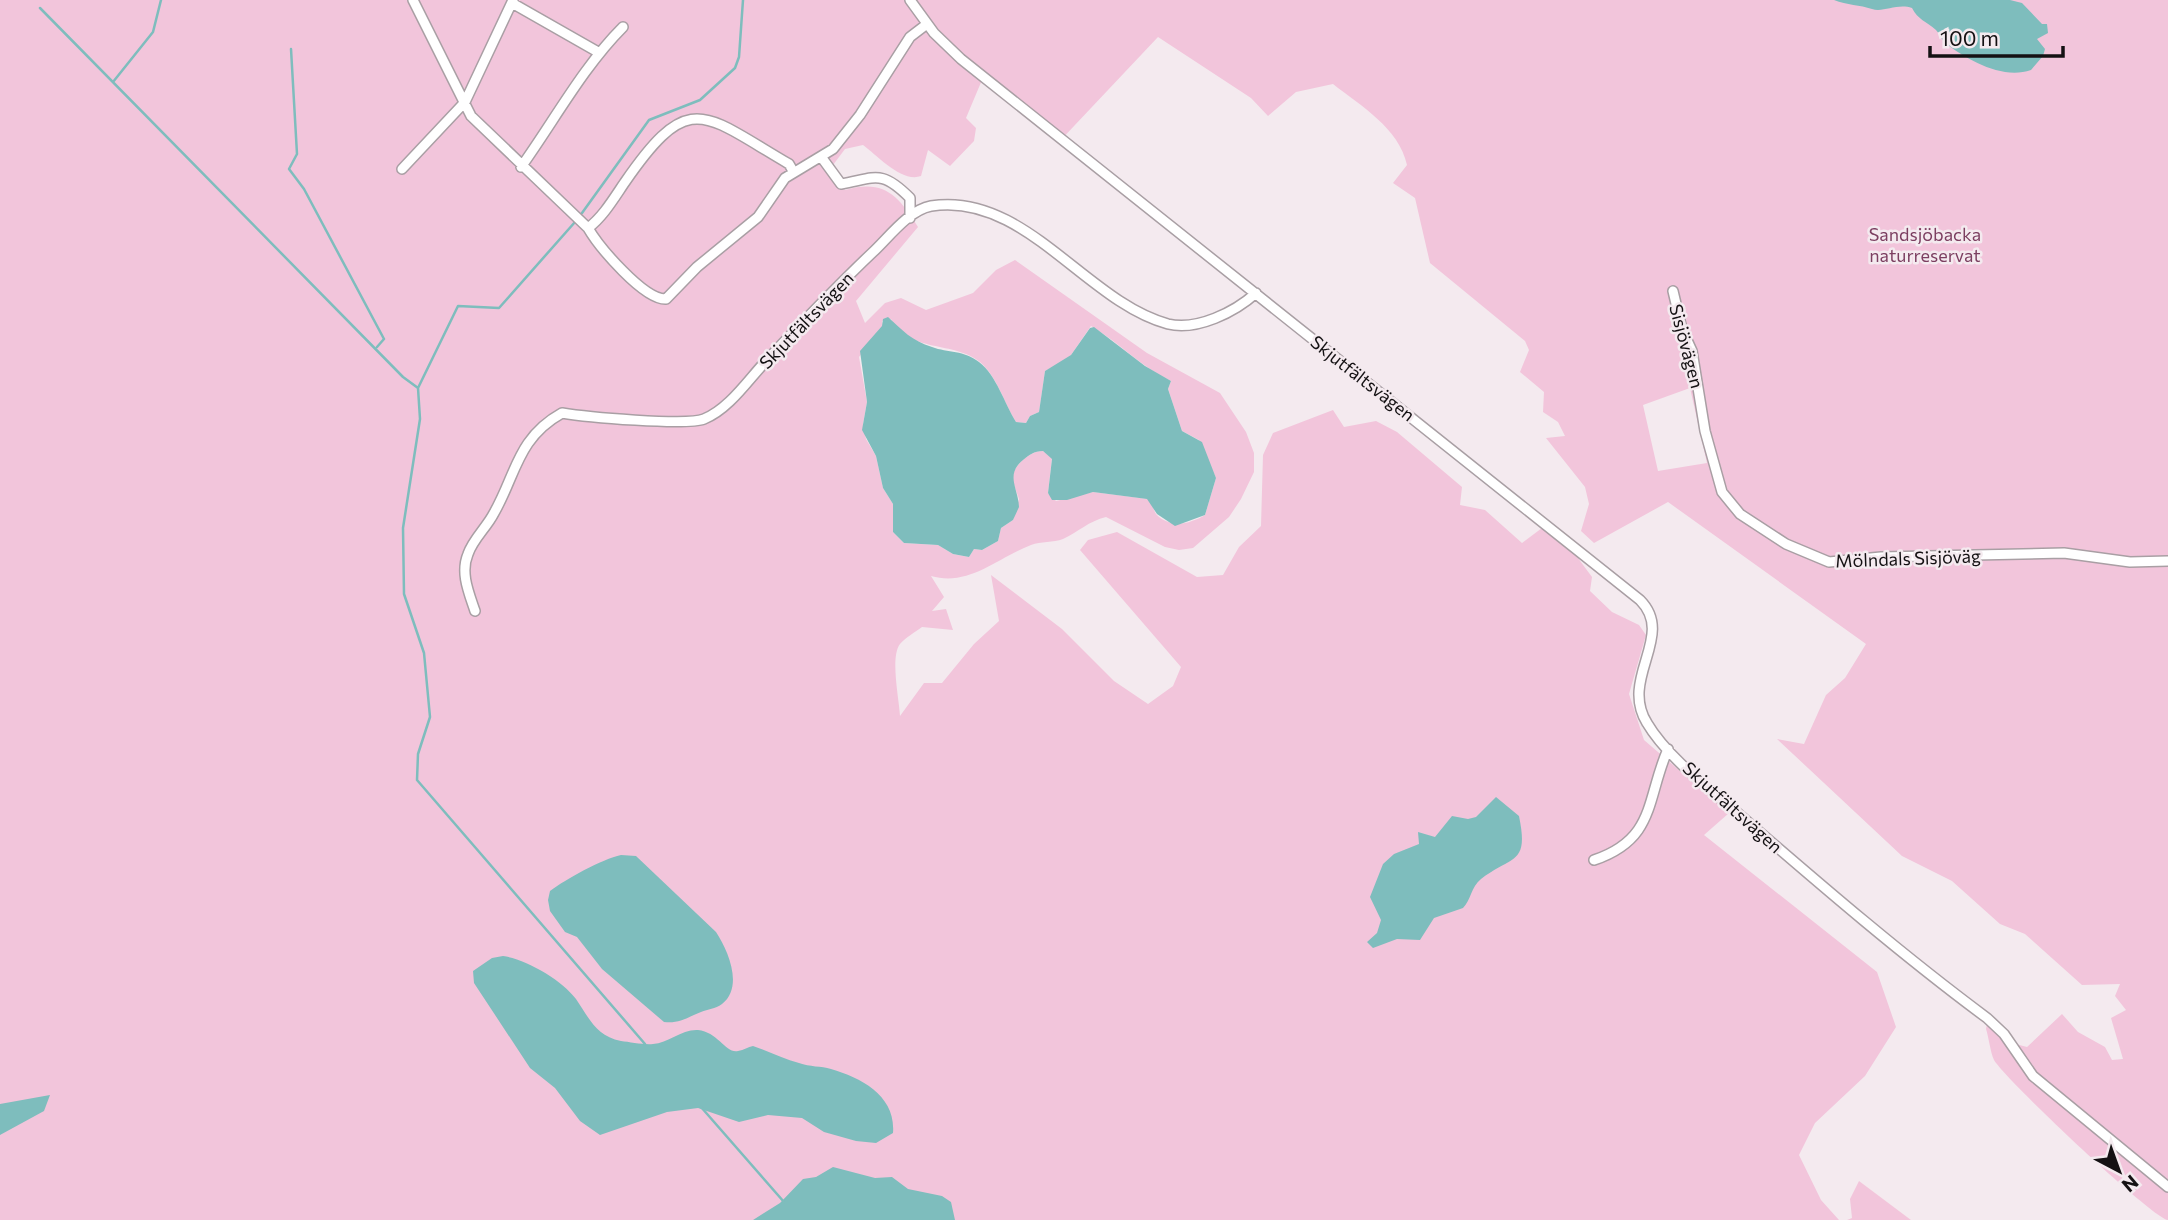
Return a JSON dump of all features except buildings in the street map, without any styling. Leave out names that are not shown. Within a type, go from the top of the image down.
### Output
[{"type":"street","points":[[413,0],[471,117],[587,228],[606,254],[653,298],[666,299],[696,267],[758,218],[785,178],[793,171],[821,159],[854,123],[910,37],[926,24]]},
{"type":"street","points":[[910,0],[926,24],[961,60],[1256,293]]},
{"type":"street","points":[[402,169],[465,102],[513,2],[598,52]]},
{"type":"street","points":[[521,167],[578,87],[598,52],[623,27]]},
{"type":"street","points":[[587,228],[611,202],[653,142],[670,128],[694,118],[719,122],[789,164],[793,171]]},
{"type":"street","points":[[821,159],[841,184],[877,175],[886,177],[910,198],[910,218]]},
{"type":"street","name":"Skjutfältsvägen","points":[[475,611],[465,582],[467,555],[494,513],[517,459],[554,418],[562,413],[675,421],[705,419],[722,408],[829,293],[910,218],[927,207],[943,205],[987,212],[1003,218],[1122,300],[1170,324],[1202,322],[1229,311],[1256,293],[1536,514],[1648,608],[1654,629],[1639,680],[1637,699],[1646,723],[1668,749],[1761,833],[1987,1018],[2004,1034],[2033,1076],[2168,1187]]},
{"type":"street","name":"Sisjövägen","points":[[1673,291],[1682,329],[1692,351],[1701,402]]},
{"type":"street","name":"Mölndals Sisjöväg","points":[[1701,402],[1713,462],[1722,492],[1731,507],[1786,544],[1829,562],[1881,557],[2052,553],[2130,562],[2168,561]]},
{"type":"street","points":[[1594,860],[1628,843],[1644,826],[1658,773],[1668,749]]},
{"type":"green space","name":"Sandsjöbacka naturreservat","points":[[0,0],[2168,0],[2168,1220],[2108,1173],[2004,1072],[1991,1053],[1986,1029],[1987,1024],[2008,1042],[2027,1047],[2062,1014],[2078,1032],[2105,1047],[2112,1060],[2123,1059],[2111,1018],[2126,1010],[2115,996],[2120,984],[2082,985],[2025,934],[2000,924],[1952,881],[1902,856],[1777,739],[1804,744],[1826,695],[1845,678],[1866,644],[1668,502],[1594,543],[1581,531],[1589,504],[1585,487],[1546,438],[1565,436],[1558,422],[1543,412],[1544,392],[1520,372],[1529,350],[1525,341],[1430,263],[1415,198],[1393,183],[1407,165],[1403,152],[1387,129],[1333,84],[1296,92],[1268,116],[1251,98],[1158,37],[1058,143],[982,80],[966,118],[976,128],[974,141],[950,166],[928,150],[921,176],[906,176],[863,145],[845,149],[830,169],[845,190],[870,187],[889,192],[904,206],[918,227],[856,301],[865,323],[885,303],[901,298],[926,310],[973,293],[996,270],[1015,260],[1147,353],[1220,393],[1246,432],[1254,453],[1254,472],[1241,499],[1229,517],[1193,548],[1179,550],[1165,547],[1106,517],[1063,539],[1031,545],[982,570],[958,578],[931,576],[944,597],[932,611],[946,609],[953,630],[922,627],[900,644],[895,668],[900,716],[924,683],[942,683],[974,644],[999,621],[991,575],[1062,629],[1114,681],[1148,704],[1173,686],[1181,667],[1080,550],[1088,540],[1117,532],[1197,577],[1223,575],[1239,547],[1261,526],[1263,455],[1273,433],[1333,410],[1344,427],[1376,421],[1397,432],[1462,487],[1460,505],[1485,510],[1522,543],[1546,525],[1572,550],[1592,577],[1590,591],[1612,612],[1639,625],[1646,635],[1629,694],[1644,740],[1729,813],[1704,835],[1877,972],[1896,1027],[1865,1076],[1815,1123],[1799,1155],[1821,1200],[1839,1220],[0,1220]],"holes":[[[891,319],[899,330],[909,337],[958,351],[980,362],[996,383],[1016,422],[1026,423],[1030,416],[1039,412],[1045,371],[1069,358],[1091,326],[1171,381],[1168,389],[1182,431],[1199,440],[1216,478],[1205,515],[1187,523],[1167,522],[1156,514],[1148,499],[1093,492],[1056,501],[1048,493],[1052,458],[1043,451],[1024,459],[1011,476],[1019,499],[1013,520],[1001,528],[998,541],[982,550],[974,549],[969,557],[953,554],[938,545],[904,543],[893,532],[893,504],[883,488],[876,456],[866,439],[863,424],[867,402],[859,357],[883,326],[882,321]],[[1690,388],[1707,463],[1658,471],[1643,405]]]},
{"type":"green space","points":[[1859,1181],[1911,1220],[1847,1220],[1852,1218],[1850,1199]]},
{"type":"water","points":[[1834,0],[2010,0],[2022,3],[2042,24],[2047,24],[2048,33],[2037,39],[2045,49],[2043,56],[2031,70],[1997,70],[1975,62],[1945,43],[1936,30],[1912,8],[1876,10]]},
{"type":"water","points":[[888,317],[919,342],[968,355],[979,362],[995,382],[1016,422],[1026,423],[1030,416],[1039,412],[1045,371],[1071,355],[1090,328],[1094,327],[1145,366],[1171,381],[1168,389],[1182,431],[1202,442],[1216,478],[1205,515],[1175,526],[1157,514],[1147,499],[1093,492],[1067,500],[1052,500],[1048,493],[1052,459],[1040,451],[1025,458],[1015,471],[1014,482],[1019,507],[1013,520],[1001,528],[998,541],[982,550],[974,549],[969,557],[953,554],[938,545],[904,543],[893,532],[893,504],[883,488],[876,456],[862,430],[867,402],[860,351],[882,326],[883,319]]},
{"type":"water","points":[[1496,797],[1519,816],[1522,843],[1516,857],[1481,879],[1463,908],[1434,918],[1420,940],[1397,939],[1373,948],[1367,942],[1377,933],[1381,920],[1370,897],[1383,864],[1394,854],[1419,844],[1418,832],[1435,837],[1452,816],[1468,819],[1476,817]]},
{"type":"water","points":[[621,855],[636,856],[716,932],[729,958],[733,978],[729,997],[722,1004],[679,1021],[664,1022],[602,969],[577,937],[565,932],[550,911],[550,891],[584,870]]},
{"type":"water","points":[[503,956],[533,966],[553,978],[570,992],[599,1031],[612,1039],[653,1044],[698,1030],[711,1035],[734,1051],[753,1046],[793,1061],[831,1069],[854,1078],[865,1083],[883,1099],[889,1109],[893,1133],[876,1143],[856,1141],[824,1132],[802,1118],[768,1115],[739,1122],[698,1108],[667,1112],[600,1135],[580,1121],[555,1088],[530,1068],[474,983],[473,971],[492,958]]},
{"type":"water","points":[[50,1095],[44,1111],[0,1135],[0,1104]]},
{"type":"water","points":[[833,1167],[875,1178],[892,1177],[908,1189],[942,1196],[951,1202],[955,1220],[753,1220],[780,1203],[803,1179],[816,1177]]},
{"type":"waterway","points":[[113,82],[153,32],[161,0]]},
{"type":"waterway","points":[[582,213],[649,120],[700,100],[735,68],[739,57],[743,0]]},
{"type":"waterway","points":[[40,8],[403,377],[418,388],[420,419],[403,528],[404,594],[424,653],[430,717],[418,754],[417,780],[645,1044]]},
{"type":"waterway","points":[[291,49],[297,154],[289,169],[304,189],[384,339],[377,347]]},
{"type":"waterway","points":[[418,388],[458,306],[499,308],[575,222]]},
{"type":"waterway","points":[[701,1107],[784,1202]]}]
